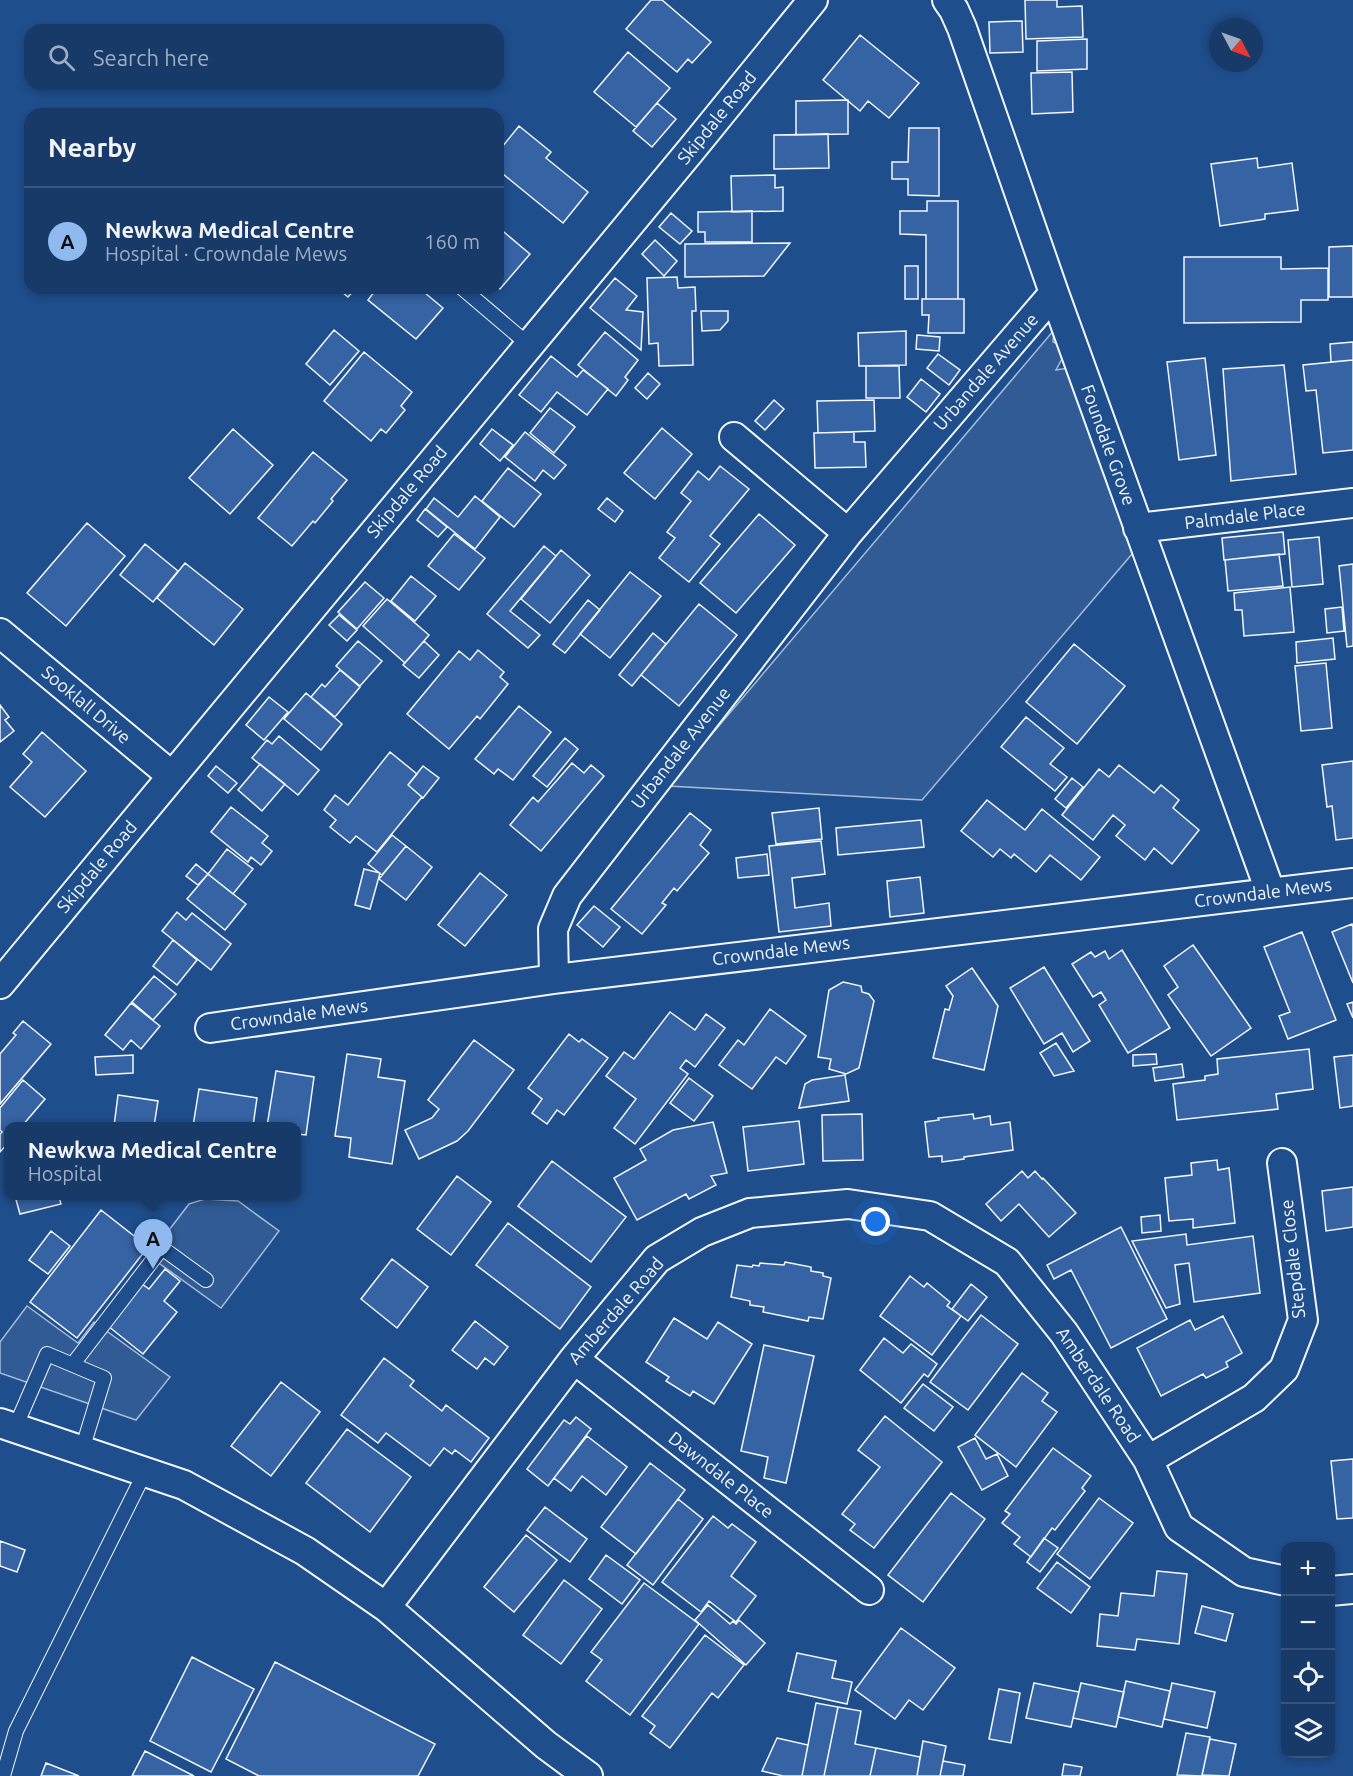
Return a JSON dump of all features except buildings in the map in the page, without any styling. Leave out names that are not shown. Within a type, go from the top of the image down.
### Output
[{"type":"street","name":"Skipdale Road","points":[[0,984],[813,0]]},
{"type":"street","name":"Foundale Grove","points":[[947,0],[962,28],[1054,293],[1270,891]]},
{"type":"street","name":"Urbandale Avenue","points":[[554,979],[553,929],[567,896],[848,532],[1054,293]]},
{"type":"street","points":[[734,437],[848,532]]},
{"type":"street","name":"Palmdale Place","points":[[1138,528],[1353,503]]},
{"type":"street","name":"Sooklall Drive","points":[[0,633],[172,776]]},
{"type":"street","name":"Crowndale Mews","points":[[210,1028],[554,979],[1270,891],[1353,883]]},
{"type":"street","name":"Stepdale Close","points":[[1148,1460],[1254,1398],[1284,1369],[1303,1320],[1282,1162]]},
{"type":"street","name":"Amberdale Road","points":[[386,1607],[574,1359],[657,1259],[702,1232],[750,1213],[848,1204],[930,1216],[1006,1262],[1064,1333],[1148,1460],[1179,1527],[1244,1572],[1281,1580]]},
{"type":"street","name":"Dawndale Place","points":[[574,1359],[869,1590]]},
{"type":"street","points":[[7,1425],[184,1485],[304,1551],[386,1607],[546,1745],[588,1776]]},
{"type":"street","points":[[1335,1591],[1353,1589]]},
{"type":"lane","points":[[469,294],[529,345]]},
{"type":"lane","points":[[76,1366],[73,1364],[162,1248],[206,1280]]},
{"type":"lane","points":[[7,1425],[47,1354],[104,1378],[82,1450]]},
{"type":"lane","points":[[3,1776],[16,1731],[145,1472]]},
{"type":"shaded area","points":[[1054,330],[1053,342],[1064,346],[1063,357],[1056,370],[1080,366],[1138,547],[922,800],[668,786]]},
{"type":"shaded area","points":[[202,1200],[238,1201],[279,1231],[221,1308],[149,1256],[189,1204]]},
{"type":"shaded area","points":[[27,1306],[78,1343],[94,1322],[170,1377],[136,1420],[0,1373],[0,1342]]},
{"type":"place","name":"Newkwa Medical Centre","points":[[153,1269]]}]
